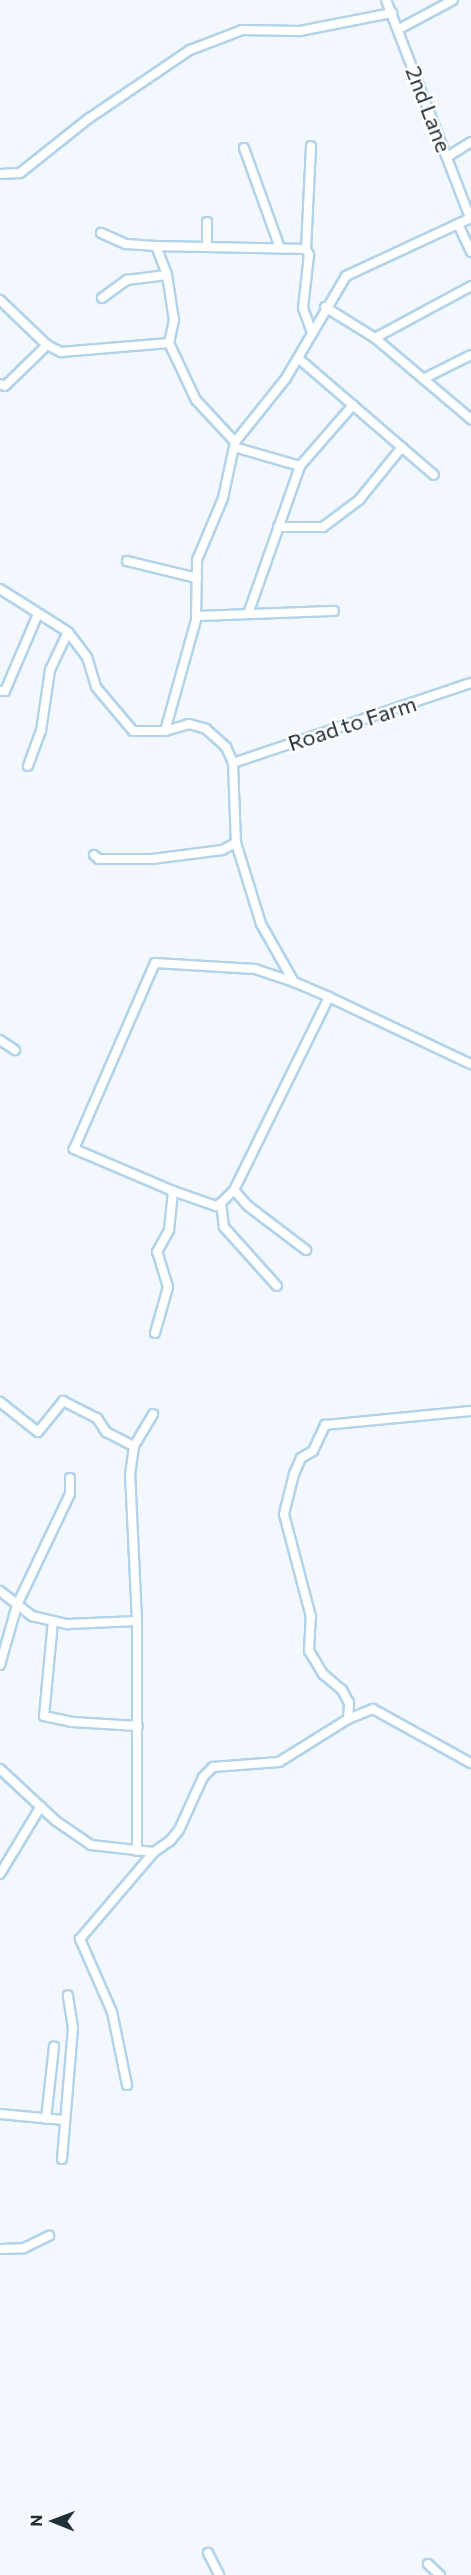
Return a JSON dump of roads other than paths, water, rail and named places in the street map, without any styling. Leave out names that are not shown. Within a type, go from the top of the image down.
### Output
[{"type":"street","name":"2nd Lane","points":[[386,0],[470,218]]},
{"type":"street","points":[[399,29],[453,0]]},
{"type":"street","points":[[0,174],[20,172],[88,119],[190,50],[242,30],[300,31],[392,13]]},
{"type":"street","points":[[447,157],[471,142]]},
{"type":"street","points":[[311,146],[306,249],[309,255],[303,308],[312,333]]},
{"type":"street","points":[[243,148],[280,248]]},
{"type":"street","points":[[165,731],[196,616],[197,560],[223,498],[234,444],[298,358],[325,307],[345,276],[470,218]]},
{"type":"street","points":[[207,222],[207,247]]},
{"type":"street","points":[[458,224],[471,252]]},
{"type":"street","points":[[101,233],[126,244],[306,249]]},
{"type":"street","points":[[156,246],[167,275],[174,320],[169,343],[196,400],[234,444],[300,466]]},
{"type":"street","points":[[102,298],[127,280],[167,275]]},
{"type":"street","points":[[375,338],[471,286]]},
{"type":"street","points":[[0,300],[47,345],[62,352],[169,343]]},
{"type":"street","points":[[325,307],[375,338],[469,415]]},
{"type":"street","points":[[0,384],[4,386],[47,345]]},
{"type":"street","points":[[423,379],[471,355]]},
{"type":"street","points":[[298,358],[434,475]]},
{"type":"street","points":[[248,614],[300,466],[352,405]]},
{"type":"street","points":[[278,527],[323,527],[359,500],[402,447]]},
{"type":"street","points":[[127,561],[197,578]]},
{"type":"street","points":[[0,589],[68,632],[87,657],[96,687],[133,731],[165,731],[189,724],[206,729],[226,747],[233,763],[236,843],[261,924],[294,982]]},
{"type":"street","points":[[196,616],[334,611]]},
{"type":"street","points":[[0,691],[5,691],[38,614]]},
{"type":"street","points":[[28,766],[41,731],[50,670],[68,632]]},
{"type":"street","name":"Road to Farm","points":[[233,763],[471,683]]},
{"type":"street","points":[[94,855],[99,859],[152,859],[222,850],[236,843]]},
{"type":"street","points":[[329,997],[234,1190],[216,1206],[173,1191],[74,1149],[155,963],[255,969],[329,997],[471,1064]]},
{"type":"street","points":[[0,1040],[15,1050]]},
{"type":"street","points":[[234,1190],[248,1206],[306,1250]]},
{"type":"street","points":[[155,1334],[168,1287],[157,1252],[169,1230],[173,1191]]},
{"type":"street","points":[[221,1203],[224,1227],[278,1286]]},
{"type":"street","points":[[0,1414],[3,1404],[38,1432],[63,1401],[97,1418],[106,1432],[134,1446]]},
{"type":"street","points":[[348,1719],[350,1703],[342,1690],[323,1674],[309,1651],[311,1617],[284,1514],[294,1473],[301,1458],[313,1451],[325,1425],[471,1411]]},
{"type":"street","points":[[138,1851],[137,1621],[130,1475],[134,1446],[153,1414]]},
{"type":"street","points":[[0,1665],[17,1605],[59,1522],[70,1494],[70,1478]]},
{"type":"street","points":[[0,1591],[32,1616],[53,1621],[137,1621]]},
{"type":"street","points":[[53,1621],[44,1716],[72,1722],[138,1726]]},
{"type":"street","points":[[127,2085],[112,2012],[80,1939],[154,1851],[170,1841],[179,1830],[203,1777],[213,1767],[279,1762],[348,1719],[373,1709],[471,1763]]},
{"type":"street","points":[[0,1768],[41,1806],[91,1845],[154,1851]]},
{"type":"street","points":[[0,1874],[41,1806]]},
{"type":"street","points":[[62,2159],[73,2028],[68,1995]]},
{"type":"street","points":[[46,2119],[54,2046]]},
{"type":"street","points":[[0,2114],[64,2120]]},
{"type":"street","points":[[0,2250],[24,2248],[49,2236]]},
{"type":"street","points":[[208,2553],[219,2575]]},
{"type":"street","points":[[428,2564],[440,2575]]}]
